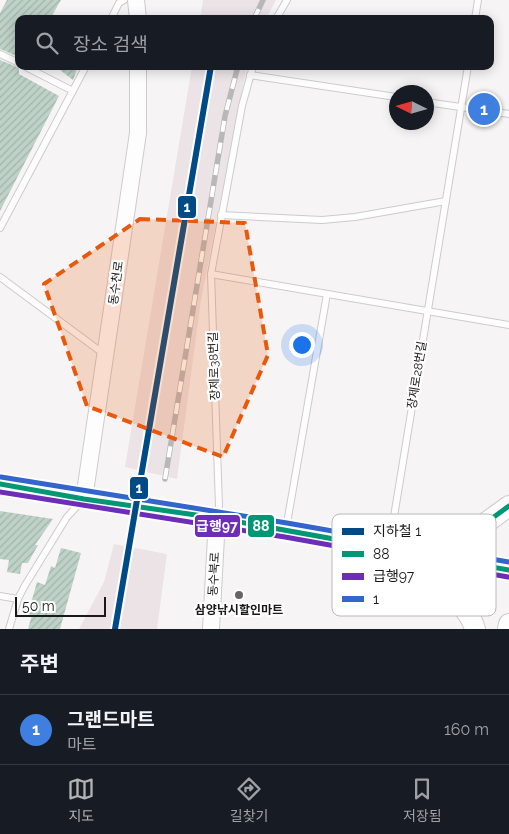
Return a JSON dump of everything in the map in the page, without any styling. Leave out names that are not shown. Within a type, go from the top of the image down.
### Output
[{"type":"main road","points":[[0,484],[332,538]]},
{"type":"main road","points":[[496,515],[509,506]]},
{"type":"main road","points":[[496,568],[509,570]]},
{"type":"main road","points":[[469,616],[475,629]]},
{"type":"main road","points":[[508,629],[509,624]]},
{"type":"street","points":[[136,0],[138,15]]},
{"type":"street","name":"동수천로","points":[[84,499],[138,133],[138,70]]},
{"type":"street","name":"동수북로","points":[[211,629],[217,518]]},
{"type":"lane","points":[[113,15],[119,3],[124,0]]},
{"type":"lane","points":[[278,15],[287,0]]},
{"type":"lane","points":[[476,15],[478,0]]},
{"type":"lane","points":[[0,54],[15,61]]},
{"type":"lane","points":[[32,70],[73,92]]},
{"type":"lane","points":[[0,228],[84,70]]},
{"type":"lane","name":"장제로38번길","points":[[217,518],[219,506],[211,274],[252,70]]},
{"type":"lane","name":"장제로28번길","points":[[397,514],[467,70]]},
{"type":"lane","points":[[250,75],[389,96]]},
{"type":"lane","points":[[434,103],[509,114]]},
{"type":"lane","points":[[222,215],[322,220],[355,217],[446,201]]},
{"type":"lane","points":[[211,274],[509,325]]},
{"type":"lane","points":[[0,277],[105,355]]},
{"type":"lane","points":[[286,530],[327,294]]},
{"type":"lane","points":[[9,629],[18,599],[56,533],[67,516],[84,499]]},
{"type":"lane","points":[[0,596],[18,599]]},
{"type":"highlighted area","points":[[140,219],[245,223],[268,355],[223,457],[87,406],[44,284]]},
{"type":"shaded area","points":[[203,0],[276,0],[268,15],[201,15]]},
{"type":"shaded area","points":[[191,70],[246,70],[201,300],[177,479],[125,467]]},
{"type":"shaded area","points":[[114,544],[167,554],[157,629],[79,629],[104,582]]},
{"type":"building","points":[[7,0],[61,0],[52,15],[15,15],[15,55],[0,49],[0,13]]},
{"type":"building","points":[[0,60],[15,66],[15,70],[19,70],[19,74],[59,96],[0,211]]},
{"type":"building","points":[[60,70],[77,70],[73,80]]},
{"type":"building","points":[[0,511],[53,519],[35,545],[38,545],[28,563],[22,563],[20,574],[7,572],[9,560],[0,559]]},
{"type":"building","points":[[61,548],[81,553],[60,629],[28,629],[32,615],[28,614],[37,582],[45,585],[51,566],[55,568]]},
{"type":"railway","points":[[256,15],[263,0]]},
{"type":"railway","points":[[165,479],[225,116],[237,70]]},
{"type":"metro line","name":"1","points":[[115,629],[210,70]]},
{"type":"transit line","name":"1","points":[[1,477],[332,531]]},
{"type":"transit line","name":"88","points":[[0,484],[84,499],[217,518],[332,539]]},
{"type":"transit line","name":"급행97","points":[[0,492],[332,545]]},
{"type":"transit line","name":"88","points":[[496,515],[509,506]]},
{"type":"transit line","name":"1","points":[[496,560],[509,562]]},
{"type":"transit line","name":"88","points":[[496,568],[509,570]]},
{"type":"transit line","name":"급행97","points":[[496,575],[508,577]]},
{"type":"place","name":"그랜드마트","points":[[484,109]]},
{"type":"place","name":"삼양낚시할인마트","points":[[239,595]]}]
